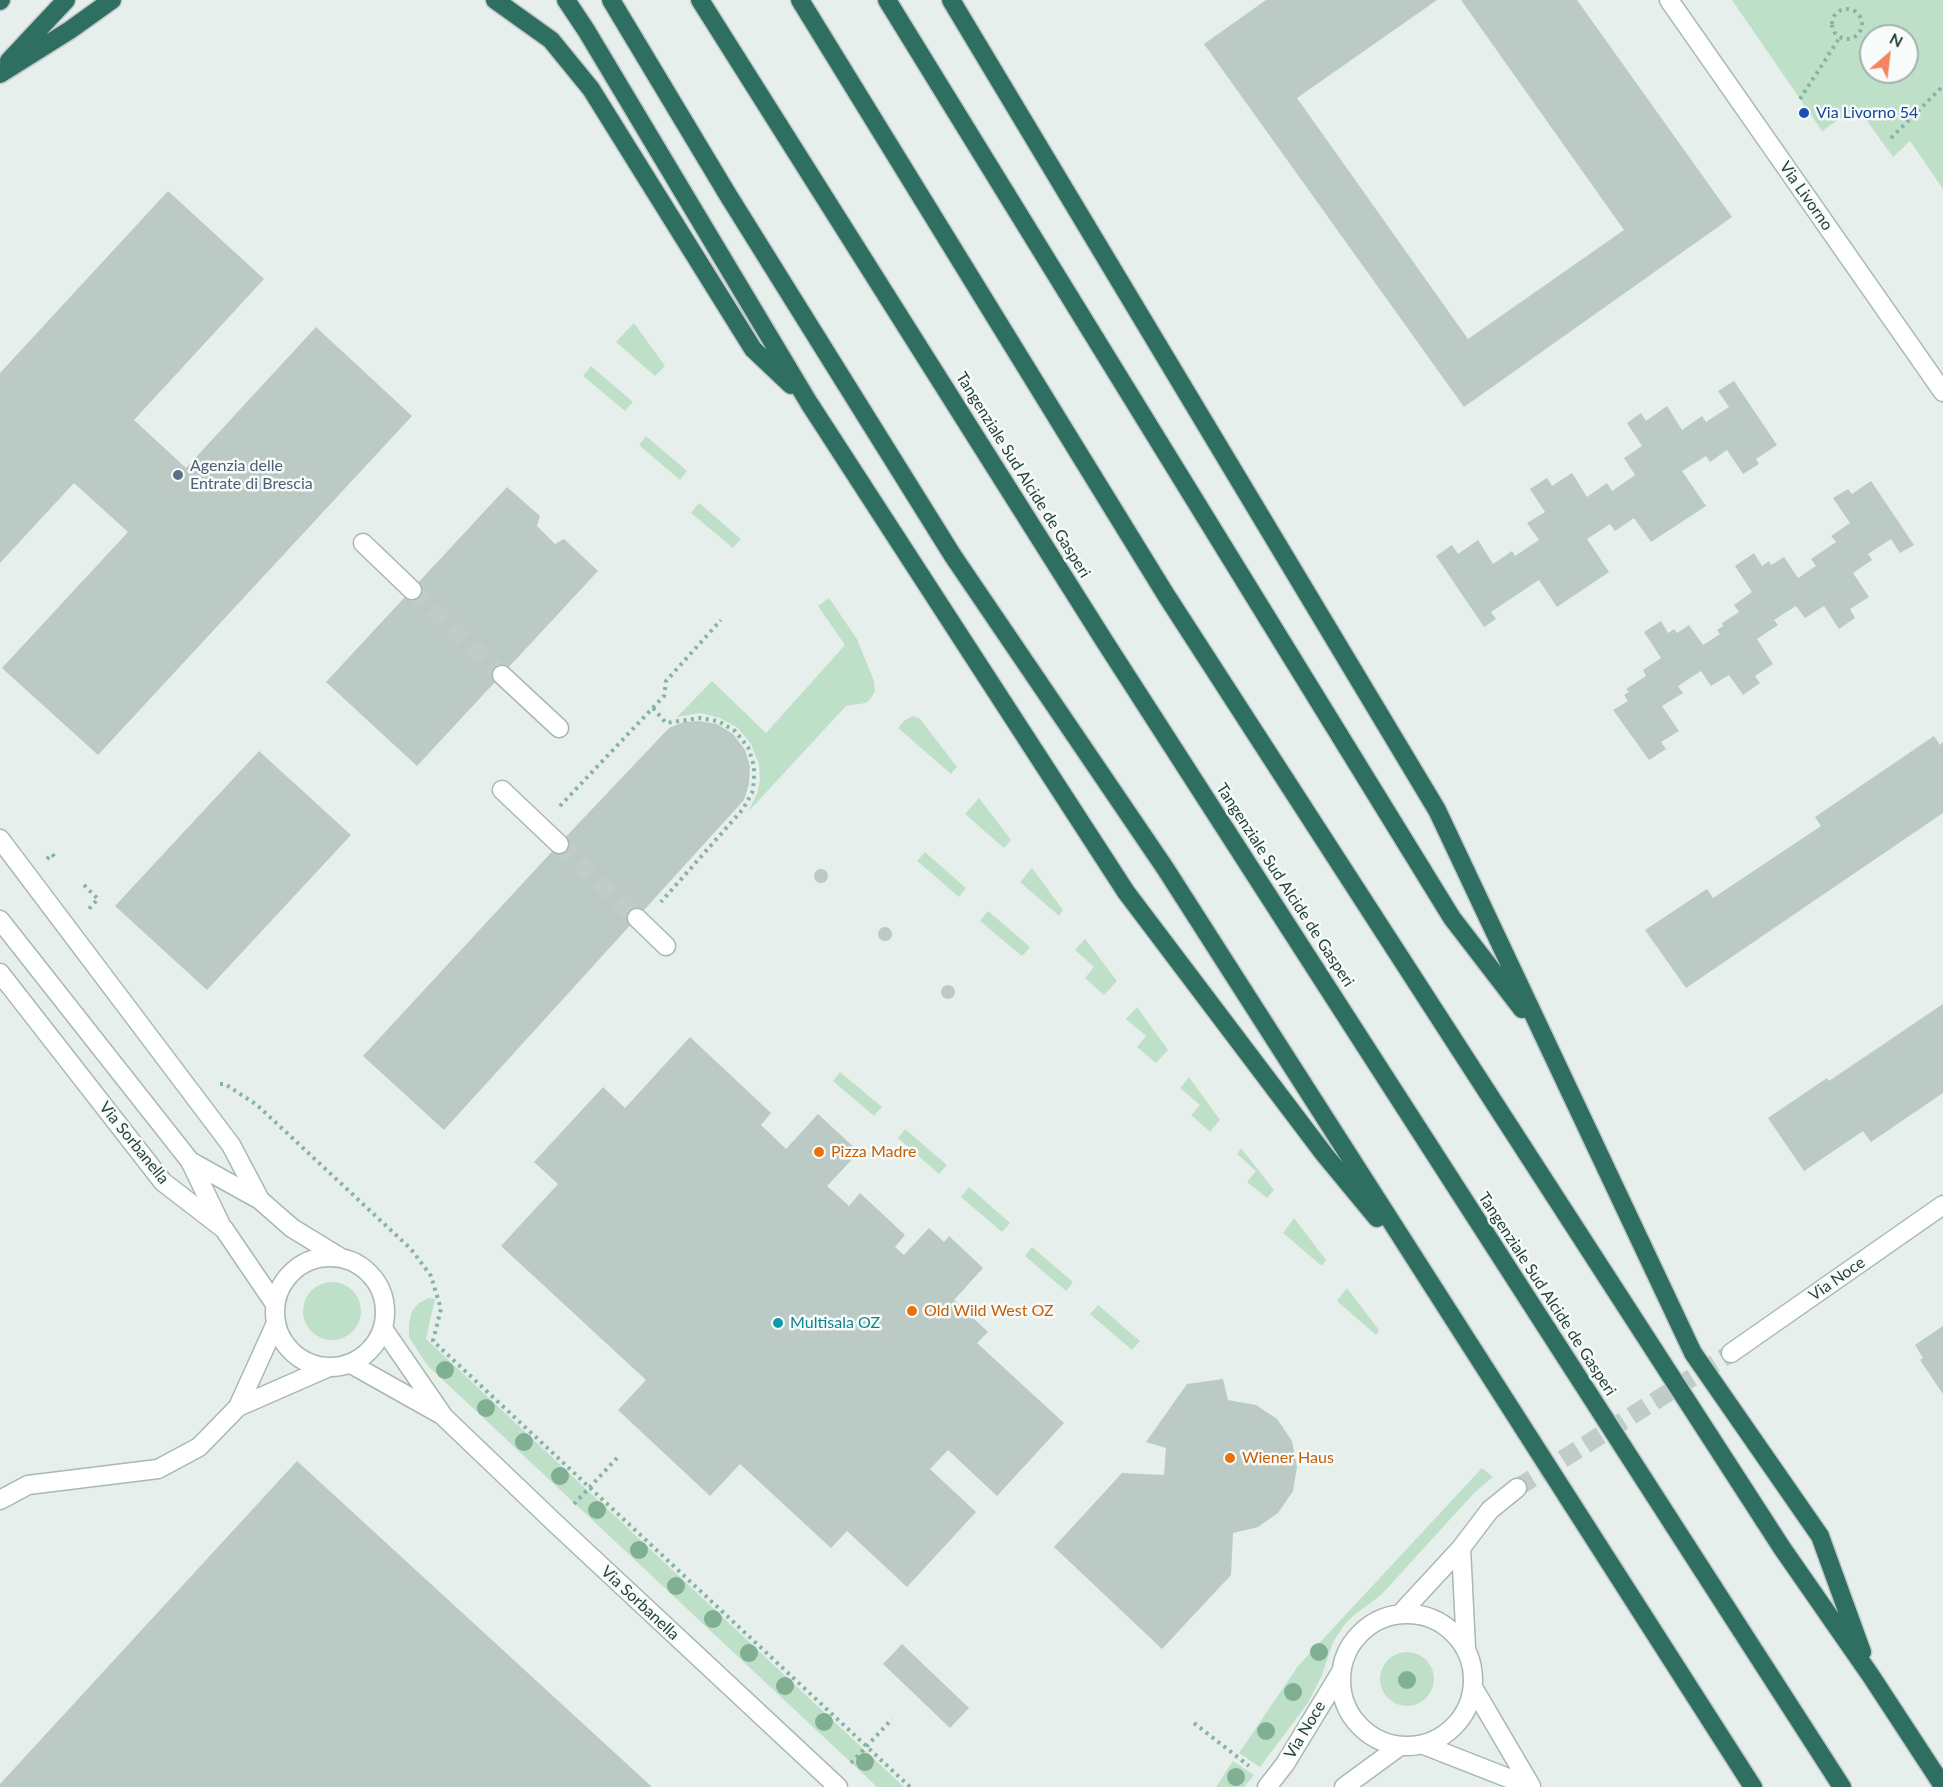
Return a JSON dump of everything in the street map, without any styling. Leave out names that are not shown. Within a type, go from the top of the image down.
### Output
[{"type":"highway","points":[[0,73],[66,0]]},
{"type":"highway","points":[[0,73],[70,30],[112,0]]},
{"type":"highway","points":[[495,0],[551,40],[591,89],[753,349],[809,403]]},
{"type":"highway","points":[[566,0],[809,403],[1126,892],[1324,1154],[1429,1282]]},
{"type":"highway","points":[[611,0],[734,205],[953,556],[1165,868],[1753,1787]]},
{"type":"highway","name":"Tangenziale Sud Alcide de Gasperi","points":[[700,0],[1105,642],[1842,1787]]},
{"type":"highway","points":[[800,0],[1166,595],[1782,1548],[1871,1676],[1943,1786]]},
{"type":"highway","points":[[888,0],[1452,918],[1543,1036]]},
{"type":"highway","points":[[951,0],[1437,810],[1693,1353],[1820,1536],[1871,1676]]},
{"type":"street","name":"Via Livorno","points":[[1669,0],[1943,392]]},
{"type":"street","points":[[363,543],[412,590]]},
{"type":"street","points":[[502,675],[559,728]]},
{"type":"street","points":[[502,790],[559,844]]},
{"type":"street","points":[[0,839],[231,1145],[260,1200]]},
{"type":"street","points":[[0,920],[190,1161],[224,1230]]},
{"type":"street","points":[[640,920],[666,946]]},
{"type":"street","name":"Via Sorbanella","points":[[0,973],[163,1182],[224,1230],[275,1304]]},
{"type":"street","points":[[190,1161],[260,1200],[292,1228],[341,1258],[360,1265],[376,1282],[385,1305],[384,1329],[371,1351],[351,1364],[327,1368],[238,1407]]},
{"type":"street","name":"Via Noce","points":[[1731,1353],[1943,1205]]},
{"type":"street","points":[[327,1368],[304,1361],[285,1345],[276,1323],[275,1304],[283,1283],[298,1267],[318,1258],[341,1258]]},
{"type":"street","points":[[0,1500],[28,1485],[158,1469],[199,1447],[238,1407],[276,1323]]},
{"type":"street","name":"Via Sorbanella","points":[[384,1329],[444,1417],[836,1784]]},
{"type":"street","name":"Via Sorbanella","points":[[351,1364],[444,1417]]},
{"type":"street","points":[[1401,1613],[1461,1548],[1490,1510],[1517,1488]]},
{"type":"street","points":[[1461,1548],[1466,1648]]},
{"type":"street","points":[[1474,1689],[1461,1719],[1445,1735],[1424,1745],[1400,1746],[1377,1739],[1358,1724],[1343,1700],[1341,1672],[1347,1650],[1360,1631],[1379,1619],[1401,1613],[1419,1614],[1436,1619],[1453,1631],[1466,1648],[1472,1661],[1474,1689],[1531,1787]]},
{"type":"street","name":"Via Noce","points":[[1269,1785],[1285,1764],[1341,1672]]},
{"type":"street","points":[[1424,1745],[1531,1787]]},
{"type":"street","points":[[1344,1787],[1400,1746]]},
{"type":"path","points":[[1843,9],[1853,10],[1861,17],[1861,31],[1849,39],[1840,37],[1832,25],[1835,15],[1843,9]]},
{"type":"path","points":[[1800,99],[1840,37]]},
{"type":"path","points":[[1891,138],[1943,86]]},
{"type":"path","points":[[541,826],[664,696],[666,681],[721,620]]},
{"type":"path","points":[[640,920],[744,809],[752,793],[754,781],[754,766],[748,747],[735,732],[718,721],[700,718],[666,723],[653,708]]},
{"type":"path","points":[[225,1084],[257,1105],[411,1249],[430,1276],[441,1310],[433,1341],[910,1787]]},
{"type":"path","points":[[836,1784],[892,1719]]},
{"type":"path","points":[[1194,1723],[1269,1785]]},
{"type":"green space","points":[[1732,0],[1943,0],[1943,189],[1910,141],[1893,157],[1857,107],[1822,131]]},
{"type":"green space","points":[[634,323],[665,366],[655,376],[616,342]]},
{"type":"green space","points":[[591,366],[633,402],[625,411],[583,376]]},
{"type":"green space","points":[[646,436],[687,471],[680,480],[639,445]]},
{"type":"green space","points":[[699,503],[741,539],[733,548],[691,513]]},
{"type":"green space","points":[[829,598],[857,639],[874,681],[875,691],[866,703],[846,706],[748,812],[757,794],[760,780],[759,765],[751,744],[738,728],[720,718],[700,713],[677,717],[712,681],[766,733],[845,645],[818,606]]},
{"type":"green space","points":[[913,716],[920,719],[957,767],[951,774],[898,728],[905,720]]},
{"type":"green space","points":[[979,798],[1011,840],[1004,848],[965,814]]},
{"type":"green space","points":[[925,852],[966,888],[959,897],[917,861]]},
{"type":"green space","points":[[1032,868],[1063,910],[1059,916],[1020,882]]},
{"type":"green space","points":[[988,911],[1030,947],[1022,956],[980,921]]},
{"type":"green space","points":[[1085,939],[1117,981],[1104,995],[1085,978],[1094,967],[1075,950]]},
{"type":"green space","points":[[1137,1007],[1168,1050],[1156,1063],[1137,1047],[1146,1036],[1126,1019]]},
{"type":"green space","points":[[840,1072],[882,1107],[874,1116],[833,1081]]},
{"type":"green space","points":[[1189,1077],[1220,1120],[1210,1132],[1191,1115],[1200,1105],[1180,1088]]},
{"type":"green space","points":[[905,1129],[947,1165],[939,1174],[898,1138]]},
{"type":"green space","points":[[1241,1148],[1274,1190],[1267,1198],[1247,1182],[1256,1171],[1237,1154]]},
{"type":"green space","points":[[969,1187],[1010,1223],[1002,1232],[961,1197]]},
{"type":"green space","points":[[1294,1218],[1326,1260],[1322,1266],[1283,1233]]},
{"type":"green space","points":[[1032,1247],[1073,1282],[1066,1291],[1025,1256]]},
{"type":"green space","points":[[326,1282],[338,1282],[353,1290],[361,1305],[361,1317],[353,1332],[338,1340],[326,1340],[311,1332],[303,1317],[303,1305],[311,1290]]},
{"type":"green space","points":[[1347,1288],[1379,1330],[1376,1335],[1337,1301]]},
{"type":"green space","points":[[428,1298],[435,1299],[426,1339],[904,1787],[877,1787],[427,1365],[409,1337],[409,1323],[412,1311]]},
{"type":"green space","points":[[1098,1305],[1140,1341],[1132,1350],[1090,1314]]},
{"type":"green space","points":[[1482,1468],[1493,1477],[1475,1492],[1381,1595],[1345,1624],[1333,1642],[1322,1675],[1308,1703],[1260,1767],[1239,1753],[1298,1666]]},
{"type":"green space","points":[[1407,1652],[1417,1654],[1426,1660],[1432,1669],[1434,1679],[1432,1689],[1426,1698],[1417,1704],[1407,1706],[1397,1704],[1388,1698],[1382,1689],[1380,1679],[1382,1669],[1388,1660],[1397,1654]]},
{"type":"green space","points":[[1233,1761],[1254,1775],[1244,1787],[1216,1787]]},
{"type":"building","points":[[1266,0],[1437,0],[1297,98],[1468,339],[1624,230],[1461,0],[1577,0],[1732,217],[1464,407],[1204,44]]},
{"type":"building","name":"Agenzia delle Entrate di Brescia","points":[[168,191],[264,279],[134,420],[186,468],[316,327],[412,416],[98,755],[2,668],[128,532],[74,483],[0,563],[0,373]]},
{"type":"building","points":[[1734,381],[1777,445],[1756,459],[1759,464],[1743,474],[1727,450],[1710,462],[1706,456],[1682,471],[1706,506],[1651,542],[1634,518],[1615,531],[1610,524],[1587,539],[1609,572],[1557,607],[1539,580],[1491,612],[1496,619],[1484,627],[1436,556],[1452,545],[1458,554],[1478,540],[1493,564],[1512,551],[1515,556],[1539,540],[1527,523],[1545,512],[1530,489],[1547,478],[1552,486],[1572,473],[1587,497],[1607,483],[1612,491],[1635,475],[1624,458],[1642,446],[1627,423],[1641,413],[1646,421],[1667,406],[1682,430],[1702,416],[1706,422],[1729,407],[1718,391]]},
{"type":"building","points":[[1871,481],[1914,545],[1900,553],[1891,539],[1868,554],[1872,560],[1853,573],[1869,597],[1850,609],[1855,618],[1839,629],[1824,606],[1805,618],[1796,606],[1774,620],[1778,625],[1757,639],[1773,664],[1755,676],[1760,683],[1743,695],[1729,675],[1711,686],[1701,671],[1678,686],[1683,693],[1662,706],[1679,731],[1661,742],[1666,749],[1649,760],[1613,710],[1628,701],[1624,695],[1629,692],[1626,689],[1646,676],[1643,670],[1661,658],[1644,632],[1661,621],[1668,633],[1674,629],[1677,633],[1689,625],[1703,645],[1720,634],[1717,630],[1723,626],[1722,623],[1739,612],[1734,605],[1752,592],[1735,566],[1754,553],[1762,566],[1769,561],[1771,565],[1784,557],[1798,578],[1816,566],[1811,559],[1836,542],[1831,536],[1850,523],[1833,498],[1848,489],[1852,494]]},
{"type":"building","points":[[507,487],[540,516],[537,526],[555,544],[564,539],[598,571],[417,766],[326,682]]},
{"type":"building","points":[[699,721],[717,724],[733,734],[745,750],[750,766],[749,784],[744,800],[444,1130],[363,1056],[669,728],[684,722]]},
{"type":"building","points":[[1934,736],[1940,745],[1943,742],[1943,813],[1686,988],[1645,930],[1707,889],[1713,898],[1821,826],[1815,817]]},
{"type":"building","points":[[259,751],[351,835],[207,990],[115,906]]},
{"type":"building","points":[[818,869],[824,869],[828,876],[824,883],[818,883],[814,879],[814,873]]},
{"type":"building","points":[[882,927],[888,927],[892,934],[888,941],[882,941],[878,937],[878,931]]},
{"type":"building","points":[[945,985],[951,985],[955,992],[951,999],[945,999],[941,995],[941,989]]},
{"type":"building","points":[[1943,1004],[1943,1093],[1871,1142],[1863,1131],[1804,1171],[1768,1118],[1827,1078],[1829,1081]]},
{"type":"building","points":[[690,1037],[771,1113],[761,1125],[786,1149],[818,1114],[859,1152],[827,1186],[849,1206],[860,1193],[905,1235],[895,1247],[904,1255],[929,1228],[944,1242],[949,1236],[983,1268],[954,1300],[988,1332],[977,1343],[1064,1423],[997,1496],[948,1450],[930,1469],[976,1512],[907,1587],[847,1531],[831,1548],[740,1464],[710,1496],[618,1410],[646,1380],[501,1246],[558,1184],[534,1162],[603,1087],[625,1108]]},
{"type":"building","points":[[1943,1326],[1943,1394],[1920,1360],[1923,1358],[1915,1345]]},
{"type":"building","points":[[1223,1379],[1228,1400],[1256,1405],[1277,1419],[1292,1441],[1297,1467],[1293,1491],[1278,1513],[1258,1527],[1233,1533],[1231,1575],[1162,1649],[1054,1547],[1122,1473],[1164,1475],[1166,1448],[1146,1442],[1187,1384]]},
{"type":"building","points":[[297,1461],[652,1787],[0,1787],[0,1784]]},
{"type":"building","points":[[902,1644],[969,1708],[950,1728],[883,1664]]},
{"type":"tunnel","points":[[412,590],[502,675]]},
{"type":"tunnel","points":[[559,844],[637,918]]},
{"type":"tunnel","points":[[1517,1488],[1731,1353]]},
{"type":"place","name":"Via Livorno 54","points":[[1804,113]]},
{"type":"place","name":"Agenzia delle Entrate di Brescia","points":[[178,475]]},
{"type":"place","name":"Pizza Madre","points":[[819,1152]]},
{"type":"place","name":"Old Wild West OZ","points":[[912,1311]]},
{"type":"place","name":"Multisala OZ","points":[[778,1323]]},
{"type":"place","name":"Wiener Haus","points":[[1230,1458]]}]
